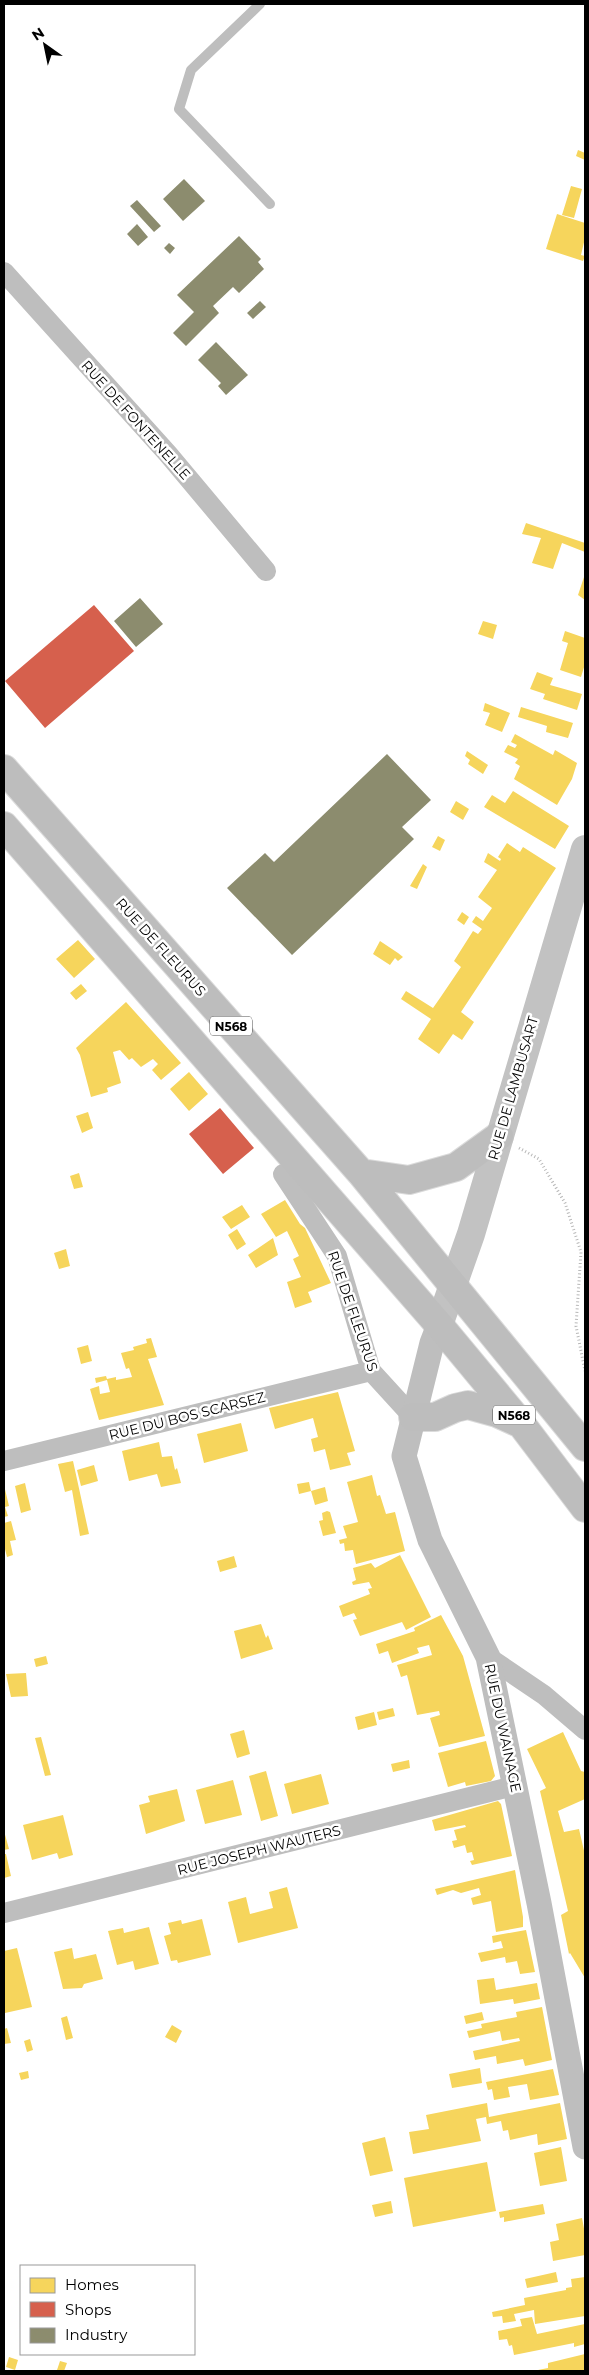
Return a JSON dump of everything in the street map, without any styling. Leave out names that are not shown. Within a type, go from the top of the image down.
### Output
[{"type":"highway","name":"RUE DE FLEURUS","points":[[4,770],[361,1173],[454,1285]]},
{"type":"highway","name":"N568","points":[[6,829],[439,1325],[522,1425],[585,1508]]},
{"type":"highway","points":[[361,1173],[408,1180],[456,1167],[499,1136]]},
{"type":"highway","name":"N568","points":[[454,1285],[585,1447]]},
{"type":"highway","points":[[413,1417],[435,1417],[455,1408],[468,1405],[497,1413],[522,1425]]},
{"type":"main road","name":"RUE DE LAMBUSART","points":[[439,1325],[471,1234],[585,850]]},
{"type":"street","name":"RUE DE FONTENELLE","points":[[4,272],[168,454],[266,571]]},
{"type":"street","name":"RUE DE FLEURUS","points":[[283,1174],[336,1256],[371,1371],[413,1417]]},
{"type":"street","name":"RUE DU WAINAGE","points":[[439,1325],[404,1456],[430,1540],[488,1657],[539,1903],[585,2148]]},
{"type":"street","name":"RUE DU BOS SCARSEZ","points":[[4,1461],[371,1371]]},
{"type":"street","points":[[488,1657],[544,1695],[585,1730]]},
{"type":"street","name":"RUE JOSEPH WAUTERS","points":[[4,1913],[514,1786]]},
{"type":"lane","points":[[260,4],[191,70],[179,109],[270,204]]},
{"type":"path","points":[[499,1136],[538,1159],[565,1204],[581,1252],[576,1326],[585,1371]]},
{"type":"building: Homes","points":[[578,150],[585,153],[585,160],[576,156]]},
{"type":"building: Homes","points":[[571,186],[582,189],[574,218],[562,215]]},
{"type":"building: Homes","points":[[557,214],[585,223],[585,238],[581,255],[585,256],[583,261],[546,249]]},
{"type":"building: Homes","points":[[526,523],[585,543],[585,552],[562,543],[553,569],[532,563],[541,538],[522,534]]},
{"type":"building: Homes","points":[[585,574],[585,600],[578,595]]},
{"type":"building: Homes","points":[[483,621],[497,625],[493,639],[478,634]]},
{"type":"building: Homes","points":[[565,631],[585,638],[585,664],[581,677],[560,670],[568,643],[562,641]]},
{"type":"building: Homes","points":[[537,672],[553,678],[550,685],[582,694],[577,710],[543,699],[545,694],[530,689]]},
{"type":"building: Homes","points":[[485,703],[510,713],[502,732],[485,725],[490,713],[483,711]]},
{"type":"building: Homes","points":[[521,707],[573,723],[568,738],[546,732],[547,726],[518,717]]},
{"type":"building: Homes","points":[[515,734],[553,755],[555,750],[577,763],[572,779],[557,805],[514,779],[520,766],[515,763],[518,759],[504,752],[508,745],[515,748],[517,745],[511,742]]},
{"type":"building: Homes","points":[[467,751],[488,765],[483,774],[468,764],[470,760],[465,756]]},
{"type":"building: Homes","points":[[513,791],[569,826],[555,849],[484,807],[492,795],[505,803]]},
{"type":"building: Homes","points":[[456,801],[469,809],[463,820],[450,812]]},
{"type":"building: Homes","points":[[438,836],[445,840],[440,851],[432,847]]},
{"type":"building: Homes","points":[[507,843],[520,852],[523,847],[556,868],[461,1012],[474,1022],[462,1040],[453,1034],[439,1054],[418,1039],[431,1019],[401,999],[406,991],[433,1008],[440,998],[461,967],[454,961],[473,931],[478,934],[482,929],[472,922],[476,916],[483,921],[492,908],[478,897],[497,870],[484,862],[488,853],[500,861],[501,859],[498,857]]},
{"type":"building: Homes","points":[[423,864],[427,867],[417,889],[410,886]]},
{"type":"building: Homes","points":[[462,912],[469,917],[464,925],[457,920]]},
{"type":"building: Homes","points":[[78,940],[95,959],[74,978],[56,959]]},
{"type":"building: Homes","points":[[380,941],[403,957],[398,961],[395,958],[390,965],[373,954]]},
{"type":"building: Homes","points":[[81,984],[87,991],[76,1000],[70,993]]},
{"type":"building: Homes","points":[[126,1002],[181,1063],[161,1080],[152,1070],[158,1064],[153,1059],[141,1067],[132,1058],[129,1060],[120,1050],[113,1052],[121,1083],[107,1088],[108,1092],[91,1097],[80,1055],[76,1048]]},
{"type":"building: Homes","points":[[189,1072],[208,1094],[189,1111],[170,1089]]},
{"type":"building: Homes","points":[[88,1112],[93,1128],[82,1133],[76,1116]]},
{"type":"building: Homes","points":[[79,1173],[83,1187],[74,1189],[70,1176]]},
{"type":"building: Homes","points":[[285,1200],[300,1224],[305,1228],[331,1283],[308,1292],[312,1302],[295,1308],[287,1282],[301,1277],[293,1259],[299,1256],[287,1231],[276,1237],[261,1214]]},
{"type":"building: Homes","points":[[242,1205],[250,1217],[231,1229],[222,1217]]},
{"type":"building: Homes","points":[[237,1229],[246,1244],[237,1250],[228,1235]]},
{"type":"building: Homes","points":[[273,1238],[278,1255],[256,1268],[248,1255]]},
{"type":"building: Homes","points":[[66,1249],[70,1266],[59,1269],[54,1253]]},
{"type":"building: Homes","points":[[151,1338],[157,1357],[148,1359],[164,1405],[99,1420],[90,1389],[99,1386],[100,1394],[110,1392],[107,1380],[96,1383],[95,1378],[106,1376],[107,1379],[116,1377],[116,1380],[132,1377],[129,1368],[126,1369],[121,1353],[134,1350],[133,1347],[147,1343],[146,1339]]},
{"type":"building: Homes","points":[[88,1345],[92,1361],[81,1364],[77,1348]]},
{"type":"building: Homes","points":[[338,1392],[355,1451],[347,1453],[351,1465],[330,1470],[325,1449],[314,1452],[311,1439],[318,1437],[313,1418],[275,1429],[269,1408]]},
{"type":"building: Homes","points":[[241,1423],[248,1451],[204,1463],[197,1434]]},
{"type":"building: Homes","points":[[159,1442],[162,1457],[172,1456],[175,1470],[177,1468],[181,1483],[161,1487],[157,1474],[129,1481],[122,1451]]},
{"type":"building: Homes","points":[[73,1461],[89,1534],[80,1536],[72,1490],[65,1492],[58,1464]]},
{"type":"building: Homes","points":[[94,1465],[98,1481],[81,1486],[77,1470]]},
{"type":"building: Homes","points":[[372,1475],[377,1496],[380,1495],[386,1514],[395,1512],[405,1551],[356,1564],[353,1550],[345,1551],[344,1543],[340,1544],[339,1540],[347,1538],[343,1526],[358,1522],[347,1482]]},
{"type":"building: Homes","points":[[309,1482],[311,1491],[299,1494],[297,1484]]},
{"type":"building: Homes","points":[[25,1483],[31,1510],[21,1513],[15,1486]]},
{"type":"building: Homes","points":[[4,1485],[9,1506],[5,1507],[8,1516],[4,1517]]},
{"type":"building: Homes","points":[[325,1487],[328,1501],[315,1505],[311,1491]]},
{"type":"building: Homes","points":[[330,1512],[336,1533],[323,1536],[319,1521],[323,1520],[322,1513]]},
{"type":"building: Homes","points":[[11,1521],[16,1540],[10,1541],[13,1555],[7,1557],[4,1545],[4,1523]]},
{"type":"building: Homes","points":[[400,1555],[431,1617],[406,1630],[402,1622],[360,1636],[353,1620],[357,1619],[354,1613],[343,1617],[339,1606],[370,1594],[368,1589],[372,1588],[369,1582],[353,1585],[352,1582],[356,1580],[353,1568],[371,1563],[375,1568]]},
{"type":"building: Homes","points":[[234,1556],[237,1567],[220,1572],[217,1561]]},
{"type":"building: Homes","points":[[441,1615],[463,1656],[485,1736],[439,1747],[430,1718],[440,1715],[439,1711],[417,1715],[407,1675],[401,1677],[397,1665],[432,1655],[429,1645],[417,1648],[419,1653],[392,1663],[388,1651],[379,1654],[376,1644],[415,1631],[414,1628]]},
{"type":"building: Homes","points":[[261,1624],[266,1638],[268,1635],[273,1649],[241,1659],[234,1631]]},
{"type":"building: Homes","points":[[46,1656],[48,1664],[36,1667],[34,1659]]},
{"type":"building: Homes","points":[[26,1673],[28,1696],[11,1697],[6,1674]]},
{"type":"building: Homes","points":[[393,1708],[395,1716],[379,1720],[377,1712]]},
{"type":"building: Homes","points":[[374,1712],[377,1725],[358,1730],[355,1717]]},
{"type":"building: Homes","points":[[244,1730],[250,1754],[237,1758],[230,1734]]},
{"type":"building: Homes","points":[[563,1732],[581,1771],[585,1772],[585,1799],[558,1811],[564,1832],[579,1829],[585,1855],[585,1978],[569,1954],[561,1915],[568,1911],[540,1791],[546,1788],[527,1749]]},
{"type":"building: Homes","points":[[41,1737],[51,1775],[45,1776],[35,1738]]},
{"type":"building: Homes","points":[[486,1741],[495,1776],[491,1781],[466,1786],[465,1782],[448,1787],[438,1753]]},
{"type":"building: Homes","points":[[409,1760],[410,1768],[393,1772],[391,1764]]},
{"type":"building: Homes","points":[[266,1771],[278,1816],[261,1821],[249,1776]]},
{"type":"building: Homes","points":[[321,1774],[329,1804],[292,1814],[284,1784]]},
{"type":"building: Homes","points":[[233,1780],[242,1815],[205,1824],[196,1790]]},
{"type":"building: Homes","points":[[177,1789],[185,1821],[146,1834],[139,1805],[150,1802],[148,1796]]},
{"type":"building: Homes","points":[[498,1801],[501,1804],[512,1856],[472,1865],[470,1861],[474,1860],[472,1852],[467,1853],[465,1845],[454,1848],[452,1841],[457,1840],[454,1830],[466,1827],[465,1825],[435,1831],[432,1820]]},
{"type":"building: Homes","points":[[63,1815],[73,1855],[59,1859],[57,1853],[32,1860],[23,1825]]},
{"type":"building: Homes","points":[[4,1831],[9,1849],[4,1850]]},
{"type":"building: Homes","points":[[4,1854],[6,1854],[11,1876],[4,1878]]},
{"type":"building: Homes","points":[[515,1870],[523,1927],[496,1932],[491,1901],[473,1905],[471,1898],[481,1895],[479,1888],[461,1893],[453,1890],[437,1895],[435,1889]]},
{"type":"building: Homes","points":[[287,1887],[298,1928],[238,1943],[228,1902],[246,1897],[250,1914],[273,1908],[269,1892]]},
{"type":"building: Homes","points":[[202,1919],[211,1955],[178,1963],[177,1960],[171,1961],[164,1936],[171,1934],[168,1923],[181,1920],[182,1924]]},
{"type":"building: Homes","points":[[149,1927],[159,1964],[135,1970],[133,1961],[117,1965],[108,1931],[123,1928],[124,1933]]},
{"type":"building: Homes","points":[[526,1930],[535,1972],[520,1974],[517,1961],[506,1963],[505,1957],[481,1962],[478,1953],[503,1948],[501,1941],[493,1943],[492,1936]]},
{"type":"building: Homes","points":[[17,1948],[32,2007],[5,2013],[4,1951]]},
{"type":"building: Homes","points":[[72,1948],[74,1959],[96,1954],[103,1979],[84,1984],[82,1988],[63,1989],[54,1952]]},
{"type":"building: Homes","points":[[494,1978],[496,1990],[537,1983],[540,1999],[514,2004],[513,1999],[480,2004],[477,1980]]},
{"type":"building: Homes","points":[[542,2007],[552,2060],[525,2066],[523,2059],[497,2064],[496,2056],[475,2060],[473,2051],[520,2041],[519,2038],[502,2041],[500,2031],[469,2038],[467,2031],[482,2028],[481,2024],[517,2017],[516,2012]]},
{"type":"building: Homes","points":[[482,2012],[484,2020],[466,2024],[464,2016]]},
{"type":"building: Homes","points":[[67,2016],[73,2038],[66,2040],[61,2018]]},
{"type":"building: Homes","points":[[172,2025],[182,2031],[176,2043],[165,2037]]},
{"type":"building: Homes","points":[[7,2028],[11,2043],[4,2044],[4,2029]]},
{"type":"building: Homes","points":[[30,2039],[33,2050],[27,2052],[24,2041]]},
{"type":"building: Homes","points":[[480,2068],[482,2083],[452,2088],[449,2074]]},
{"type":"building: Homes","points":[[553,2069],[559,2095],[530,2100],[527,2084],[508,2087],[510,2097],[494,2100],[492,2089],[488,2090],[486,2082]]},
{"type":"building: Homes","points":[[28,2071],[29,2078],[21,2080],[19,2073]]},
{"type":"building: Homes","points":[[487,2103],[489,2117],[560,2103],[567,2139],[538,2145],[537,2134],[510,2140],[508,2130],[503,2131],[501,2121],[487,2124],[486,2117],[476,2119],[481,2141],[413,2154],[409,2132],[429,2129],[426,2115]]},
{"type":"building: Homes","points":[[385,2137],[393,2171],[370,2176],[362,2143]]},
{"type":"building: Homes","points":[[561,2147],[567,2181],[540,2186],[534,2153]]},
{"type":"building: Homes","points":[[487,2162],[496,2211],[413,2227],[404,2178]]},
{"type":"building: Homes","points":[[391,2201],[393,2213],[375,2217],[372,2205]]},
{"type":"building: Homes","points":[[543,2204],[545,2214],[504,2222],[504,2217],[500,2218],[499,2212]]},
{"type":"building: Homes","points":[[582,2218],[585,2234],[585,2255],[553,2261],[550,2242],[559,2240],[556,2224]]},
{"type":"building: Homes","points":[[556,2272],[558,2282],[527,2288],[525,2279]]},
{"type":"building: Homes","points":[[585,2277],[585,2316],[535,2324],[534,2310],[514,2314],[516,2321],[503,2323],[502,2316],[493,2317],[492,2312],[525,2305],[524,2298],[566,2290],[566,2288],[572,2287],[571,2279]]},
{"type":"building: Homes","points":[[532,2317],[537,2334],[585,2324],[585,2344],[574,2347],[574,2343],[514,2355],[512,2345],[509,2346],[507,2339],[499,2340],[498,2331],[522,2326],[520,2319]]},
{"type":"building: Homes","points":[[585,2354],[585,2371],[538,2370],[548,2368],[548,2363]]},
{"type":"building: Homes","points":[[9,2357],[18,2360],[15,2370],[6,2367]]},
{"type":"building: Homes","points":[[60,2361],[67,2363],[64,2371],[57,2370]]},
{"type":"building: Shops","points":[[94,605],[134,651],[45,728],[5,681]]},
{"type":"building: Shops","points":[[220,1108],[254,1148],[223,1174],[189,1134]]},
{"type":"building: Industry","points":[[184,179],[205,201],[183,221],[163,199]]},
{"type":"building: Industry","points":[[137,200],[161,226],[154,232],[130,206]]},
{"type":"building: Industry","points":[[137,224],[148,237],[138,246],[127,234]]},
{"type":"building: Industry","points":[[239,236],[261,259],[258,262],[264,269],[239,293],[233,287],[213,306],[219,313],[186,346],[173,333],[194,312],[177,295]]},
{"type":"building: Industry","points":[[169,243],[175,248],[170,254],[164,248]]},
{"type":"building: Industry","points":[[260,301],[266,307],[253,319],[247,313]]},
{"type":"building: Industry","points":[[216,342],[248,375],[226,395],[218,386],[221,383],[198,360]]},
{"type":"building: Industry","points":[[140,598],[163,624],[136,647],[114,621]]},
{"type":"building: Industry","points":[[387,754],[431,800],[402,827],[414,839],[292,955],[227,888],[265,853],[274,862]]}]
